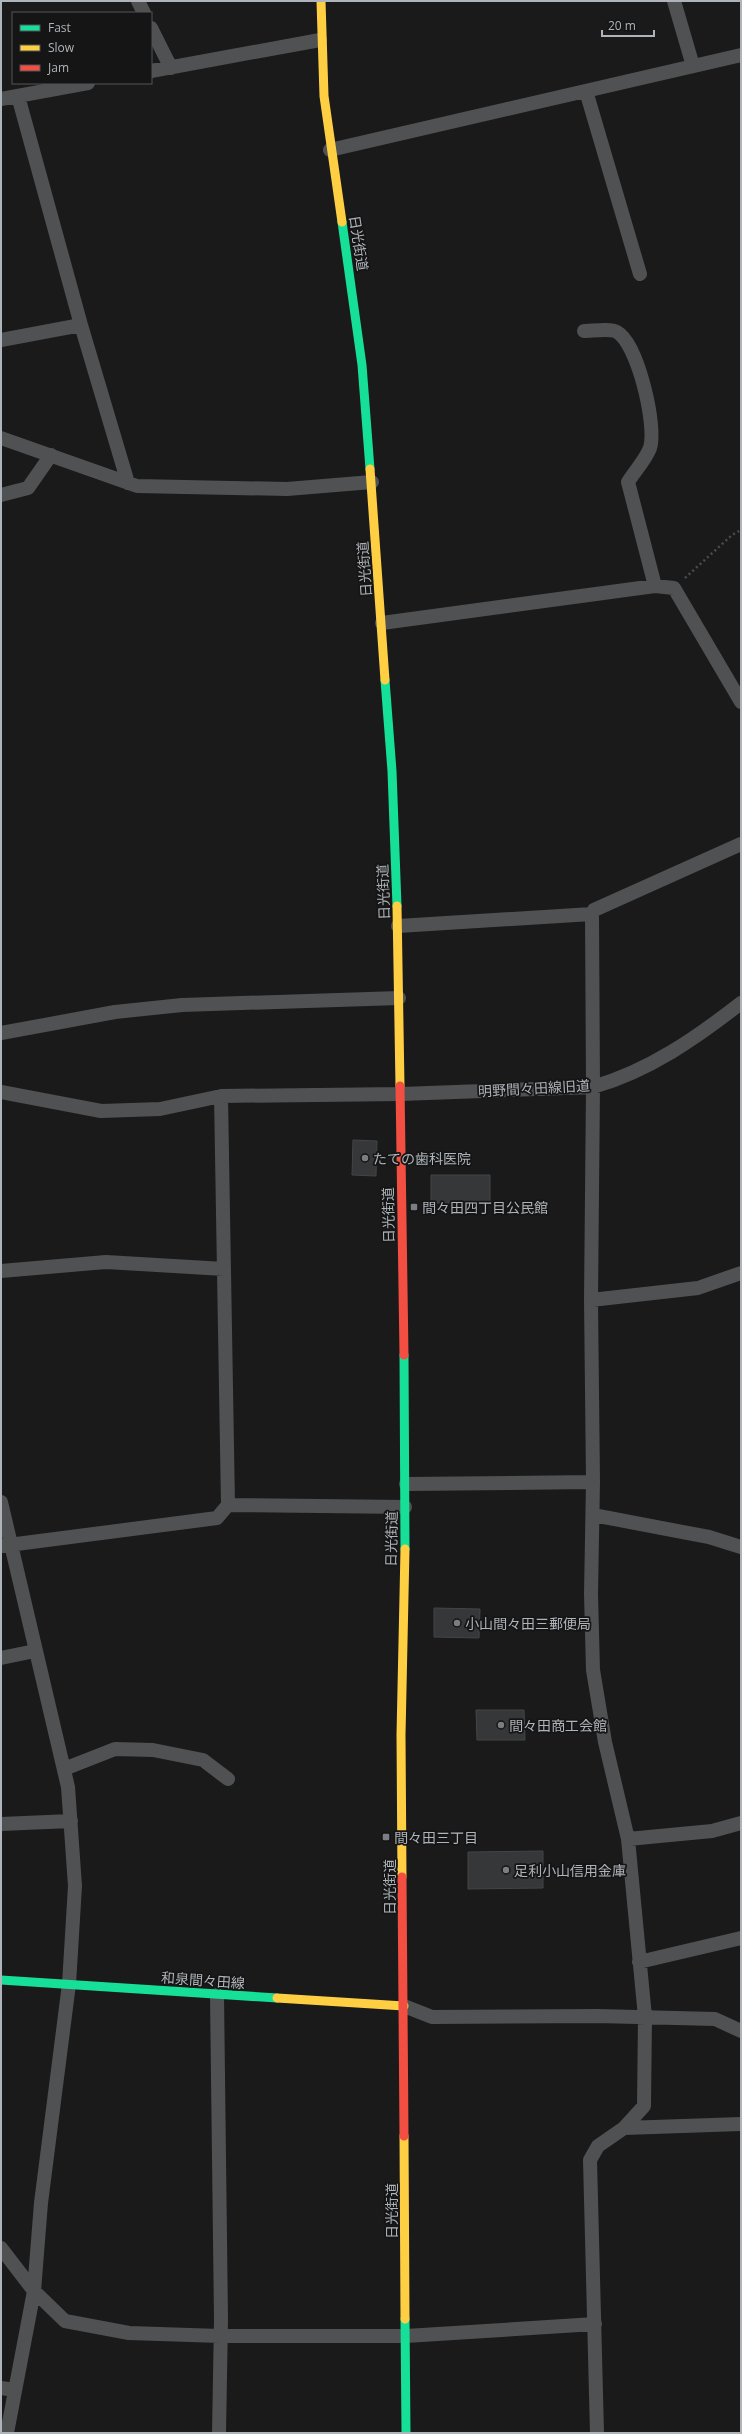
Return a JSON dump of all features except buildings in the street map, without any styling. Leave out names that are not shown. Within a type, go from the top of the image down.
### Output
[{"type":"main road","name":"日光街道","points":[[321,1],[320,40],[330,150],[362,365],[372,482],[392,771],[398,926],[406,1484],[401,1735],[406,2433]]},
{"type":"main road","name":"和泉間々田線","points":[[1,1980],[404,2006]]},
{"type":"street","points":[[138,1],[144,12]]},
{"type":"street","points":[[674,1],[692,66]]},
{"type":"street","points":[[152,30],[170,68]]},
{"type":"street","points":[[152,71],[320,40]]},
{"type":"street","points":[[330,150],[741,55]]},
{"type":"street","points":[[1,99],[83,84]]},
{"type":"street","points":[[586,91],[640,274]]},
{"type":"street","points":[[18,96],[81,325],[128,483]]},
{"type":"street","points":[[1,340],[81,325]]},
{"type":"street","points":[[584,331],[616,331],[625,338],[639,370],[652,432],[649,449],[628,482],[655,586]]},
{"type":"street","points":[[1,438],[137,486],[287,489],[372,482]]},
{"type":"street","points":[[1,495],[28,488],[51,455]]},
{"type":"street","points":[[382,623],[655,586],[674,588],[741,702]]},
{"type":"street","points":[[597,2433],[590,2160],[598,2146],[624,2128],[644,2106],[645,2017],[628,1838],[605,1742],[593,1670],[591,1594],[593,1515],[591,1300],[593,1087],[592,914],[594,910],[741,844]]},
{"type":"street","points":[[398,926],[592,914]]},
{"type":"street","points":[[1,1033],[115,1012],[182,1005],[399,998]]},
{"type":"street","name":"明野間々田線旧道","points":[[1,1092],[101,1111],[160,1109],[221,1096],[401,1094],[593,1087],[618,1080],[647,1066],[711,1026],[741,1003]]},
{"type":"street","points":[[5,1546],[216,1518],[228,1505],[221,1096]]},
{"type":"street","points":[[1,1271],[106,1262],[224,1269]]},
{"type":"street","points":[[591,1300],[698,1288],[741,1272]]},
{"type":"street","points":[[406,1484],[593,1482]]},
{"type":"street","points":[[1,1502],[5,1546],[36,1651],[68,1787],[75,1886],[68,1984],[41,2203],[34,2291],[7,2433]]},
{"type":"street","points":[[228,1505],[405,1507]]},
{"type":"street","points":[[593,1515],[710,1537],[741,1547]]},
{"type":"street","points":[[1,1658],[36,1651]]},
{"type":"street","points":[[64,1769],[115,1749],[153,1750],[202,1760],[228,1779]]},
{"type":"street","points":[[1,1824],[70,1820]]},
{"type":"street","points":[[628,1838],[712,1831],[741,1823]]},
{"type":"street","points":[[639,1962],[741,1938]]},
{"type":"street","points":[[217,1995],[220,2336],[219,2433]]},
{"type":"street","points":[[404,2006],[432,2017],[645,2017],[715,2019],[741,2031]]},
{"type":"street","points":[[624,2128],[741,2124]]},
{"type":"street","points":[[1,2248],[34,2291],[65,2321],[129,2333],[220,2336],[406,2336],[595,2324]]},
{"type":"street","points":[[1,2388],[15,2390]]},
{"type":"path","points":[[674,588],[732,535],[741,530]]},
{"type":"traffic: fast","points":[[342,222],[362,365],[370,469]]},
{"type":"traffic: fast","points":[[385,680],[392,771],[397,906]]},
{"type":"traffic: fast","points":[[404,1355],[405,1549]]},
{"type":"traffic: fast","points":[[1,1980],[277,1998]]},
{"type":"traffic: fast","points":[[405,2319],[406,2433]]},
{"type":"traffic: slow","points":[[321,1],[324,96],[342,222]]},
{"type":"traffic: slow","points":[[370,469],[385,680]]},
{"type":"traffic: slow","points":[[397,906],[400,1086]]},
{"type":"traffic: slow","points":[[402,1877],[401,1735],[405,1549]]},
{"type":"traffic: slow","points":[[277,1998],[404,2006]]},
{"type":"traffic: slow","points":[[404,2136],[405,2319]]},
{"type":"traffic: jam","points":[[400,1086],[404,1355]]},
{"type":"traffic: jam","points":[[402,1877],[404,2136]]},
{"type":"place","name":"たての歯科医院","points":[[365,1158]]},
{"type":"place","name":"間々田四丁目公民館","points":[[414,1207]]},
{"type":"place","name":"小山間々田三郵便局","points":[[457,1623]]},
{"type":"place","name":"間々田商工会館","points":[[501,1725]]},
{"type":"place","name":"間々田三丁目","points":[[386,1837]]},
{"type":"place","name":"足利小山信用金庫","points":[[506,1870]]}]
